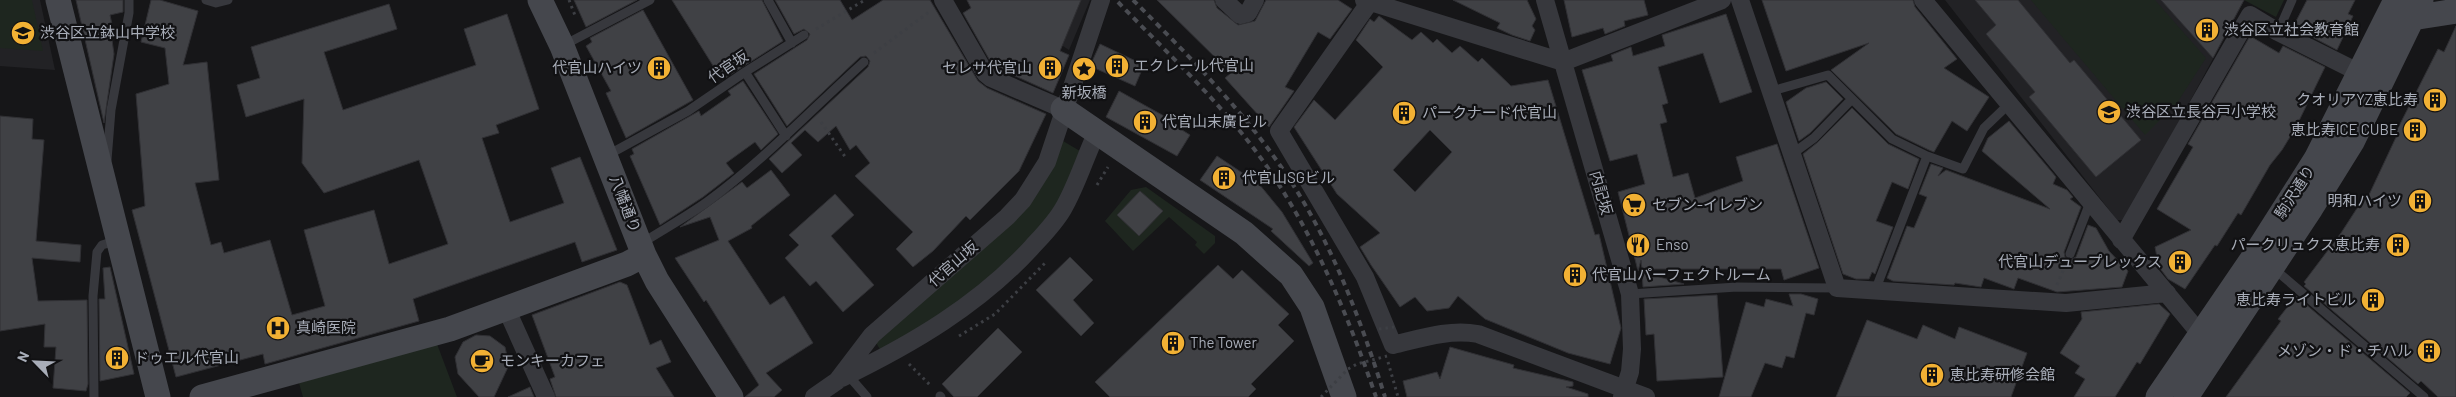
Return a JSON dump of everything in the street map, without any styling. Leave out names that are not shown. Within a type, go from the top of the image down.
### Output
[{"type":"street","points":[[58,0],[106,183],[118,240],[158,397]]},
{"type":"street","name":"八幡通り","points":[[540,0],[562,46],[642,250],[657,281],[731,397]]},
{"type":"street","name":"代官山坂","points":[[814,397],[843,378],[872,335],[1007,217],[1023,200],[1047,162],[1062,110],[1101,0]]},
{"type":"street","points":[[1224,0],[1240,15],[1248,14],[1255,0]]},
{"type":"street","name":"内記坂","points":[[1545,0],[1630,294],[1632,349],[1630,372],[1623,393]]},
{"type":"street","points":[[1646,397],[1623,393],[1478,334],[1462,332],[1439,334],[1393,345],[1365,277],[1279,131],[1367,1],[1564,62],[1722,0]]},
{"type":"street","points":[[1740,0],[1837,288],[2066,303],[2167,293]]},
{"type":"street","points":[[1923,0],[2091,200],[2121,240],[2207,343]]},
{"type":"street","points":[[943,1],[985,73],[991,78],[1062,110],[1097,132],[1120,150],[1244,233],[1291,275],[1312,307],[1344,397]]},
{"type":"street","points":[[2406,6],[2456,11]]},
{"type":"street","name":"駒沢通り","points":[[2186,397],[2207,343],[2316,159],[2360,73],[2406,6]]},
{"type":"street","name":"駒沢通り","points":[[2158,397],[2272,267],[2352,142],[2406,6]]},
{"type":"street","points":[[2121,240],[2250,15],[2278,32],[2360,73]]},
{"type":"street","points":[[843,378],[886,358],[966,308],[1008,273],[1054,223],[1064,208],[1097,132]]},
{"type":"street","points":[[202,397],[432,335],[628,264],[642,250]]},
{"type":"street","points":[[506,308],[546,397]]},
{"type":"lane","points":[[106,183],[111,110],[129,13],[129,0]]},
{"type":"lane","points":[[206,0],[216,3],[228,0]]},
{"type":"lane","points":[[562,46],[650,0]]},
{"type":"lane","points":[[768,0],[792,43]]},
{"type":"lane","points":[[2278,32],[2292,0]]},
{"type":"lane","name":"代官坂","points":[[606,156],[688,111],[804,35]]},
{"type":"lane","points":[[642,250],[706,202],[786,136],[813,108],[864,62]]},
{"type":"lane","points":[[745,72],[786,136]]},
{"type":"lane","points":[[1772,91],[1828,75],[1892,139],[1926,156],[1963,169],[1984,128],[2010,103]]},
{"type":"lane","points":[[1792,154],[1814,138],[1852,100]]},
{"type":"lane","points":[[1875,291],[1926,156]]},
{"type":"lane","points":[[2070,254],[2091,200]]},
{"type":"lane","points":[[94,397],[93,296],[97,252],[102,245],[118,240]]},
{"type":"lane","points":[[2272,267],[2424,397]]},
{"type":"lane","points":[[1630,294],[1737,287],[1837,288]]},
{"type":"lane","points":[[843,378],[867,397]]},
{"type":"path","points":[[804,35],[865,0]]},
{"type":"path","points":[[864,62],[943,1]]},
{"type":"path","points":[[813,108],[846,158]]},
{"type":"path","points":[[2050,302],[2070,254]]},
{"type":"path","points":[[1380,329],[1394,327]]},
{"type":"path","points":[[1321,397],[1353,366],[1387,356]]},
{"type":"path","points":[[907,361],[941,396]]},
{"type":"shaded area","name":"渋谷区立鉢山中学校","points":[[0,0],[40,0],[55,70],[0,66]]},
{"type":"shaded area","points":[[0,0],[32,0],[43,51],[0,48]]},
{"type":"shaded area","points":[[1020,0],[1090,0],[1069,50],[1041,32]]},
{"type":"shaded area","name":"渋谷区立長谷戸小学校","points":[[1945,0],[2237,0],[2243,3],[2126,220],[2117,220]]},
{"type":"shaded area","points":[[2031,0],[2155,0],[2206,58],[2177,103],[2145,135]]},
{"type":"shaded area","points":[[2244,0],[2284,0],[2276,17]]},
{"type":"shaded area","points":[[1063,141],[1080,151],[1064,192],[1049,218],[1017,253],[951,309],[881,351],[875,341],[936,289]]},
{"type":"shaded area","points":[[1146,187],[1215,236],[1215,243],[1204,254],[1195,245],[1197,242],[1169,217],[1133,251],[1105,221],[1131,190]]},
{"type":"shaded area","points":[[437,344],[457,397],[303,397],[299,383]]},
{"type":"building","points":[[76,0],[123,0],[123,12],[110,15],[114,34],[111,33],[114,54],[104,123]]},
{"type":"building","points":[[151,0],[160,0],[198,11],[183,65],[207,62],[219,180],[195,183],[211,245],[221,242],[224,253],[270,240],[292,315],[325,306],[304,230],[374,210],[389,264],[448,244],[419,160],[324,193],[302,163],[304,99],[246,117],[237,85],[260,78],[251,47],[389,4],[397,29],[324,52],[343,110],[476,65],[464,29],[507,14],[539,109],[496,125],[499,133],[482,138],[510,222],[564,203],[551,168],[580,157],[617,250],[582,262],[575,242],[413,299],[419,321],[265,364],[263,354],[176,377],[132,210],[145,206],[136,94],[169,84],[165,48],[141,42]]},
{"type":"building","points":[[574,0],[637,0],[586,27]]},
{"type":"building","points":[[672,0],[762,0],[783,41],[722,80]]},
{"type":"building","points":[[775,0],[840,0],[852,20],[883,0],[930,0],[978,81],[987,88],[1046,114],[1019,171],[970,220],[966,216],[933,251],[913,267],[896,249],[913,232],[855,176],[870,163],[856,145],[850,150],[836,126],[818,142],[805,130],[791,143],[802,155],[782,173],[769,159],[868,67],[870,61],[866,56],[860,57],[787,126],[754,74],[807,40],[810,34],[804,29],[794,34]]},
{"type":"building","points":[[967,0],[1081,0],[1060,51],[1069,55],[1053,93],[993,66],[963,13],[971,8]]},
{"type":"building","points":[[1157,0],[1214,0],[1217,8],[1238,25],[1255,21],[1266,0],[1338,0],[1352,9],[1330,39],[1318,32],[1285,87],[1294,91],[1269,127],[1225,78],[1231,73]]},
{"type":"building","points":[[1453,0],[1527,0],[1536,19],[1532,26],[1535,30],[1530,41],[1512,35],[1497,28],[1500,23]]},
{"type":"building","points":[[1564,0],[1644,0],[1648,15],[1624,21],[1625,26],[1605,34],[1603,28],[1572,37]]},
{"type":"building","points":[[1762,0],[1913,0],[1915,7],[1957,59],[1944,68],[1989,97],[1967,131],[1952,121],[1934,152],[1929,150],[1896,134],[1831,70],[1869,43],[1786,71]]},
{"type":"building","points":[[1975,0],[2018,0],[2070,63],[2074,60],[2141,140],[2096,177],[2029,97],[2035,92],[1986,34],[1996,25]]},
{"type":"building","name":"渋谷区立社会教育館","points":[[2161,0],[2244,0],[2213,58]]},
{"type":"building","points":[[2307,0],[2355,0],[2348,14],[2353,16],[2337,50],[2293,27]]},
{"type":"building","points":[[643,10],[693,100],[626,138],[606,93],[611,91],[586,46],[592,42],[590,38]]},
{"type":"building","points":[[1726,14],[1752,92],[1720,103],[1703,53],[1658,67],[1668,103],[1662,105],[1667,122],[1660,124],[1673,177],[1688,173],[1695,198],[1743,181],[1736,157],[1777,144],[1819,268],[1784,280],[1781,269],[1642,269],[1641,260],[1638,271],[1618,192],[1645,184],[1637,154],[1610,161],[1582,70],[1613,61],[1611,55],[1631,47],[1633,56],[1665,46],[1662,35]]},
{"type":"building","points":[[1379,16],[1412,40],[1421,32],[1433,43],[1437,39],[1452,53],[1460,46],[1478,62],[1482,58],[1511,86],[1548,80],[1595,235],[1599,234],[1621,328],[1610,364],[1568,353],[1485,319],[1458,296],[1449,308],[1427,311],[1415,297],[1400,307],[1371,265],[1360,247],[1380,233],[1337,194],[1294,127],[1314,100],[1335,120],[1383,67],[1356,40],[1370,19],[1374,22]],"holes":[[[1430,130],[1452,152],[1415,192],[1393,170]]]},
{"type":"building","points":[[2456,26],[2456,397],[2438,397],[2421,381],[2418,384],[2304,286],[2306,284],[2304,282],[2341,233],[2365,196],[2368,197],[2398,133],[2396,132],[2438,49],[2444,52]]},
{"type":"building","points":[[2250,36],[2279,53],[2283,46],[2325,67],[2296,127],[2282,150],[2270,165],[2241,215],[2238,213],[2217,246],[2215,245],[2185,289],[2168,279],[2159,267],[2155,247],[2191,230],[2157,209],[2193,147],[2188,144]]},
{"type":"building","name":"エクレール代官山","points":[[1100,44],[1144,65],[1135,86],[1090,66]]},
{"type":"building","points":[[743,81],[778,134],[761,150],[755,142],[726,163],[734,173],[703,197],[660,225],[630,156],[634,154],[632,149],[699,111],[701,116],[731,95],[728,91]]},
{"type":"building","points":[[1826,82],[1843,99],[1810,133],[1799,141],[1786,102],[1806,88]]},
{"type":"building","points":[[1119,91],[1164,116],[1163,118],[1190,135],[1177,156],[1106,117]]},
{"type":"building","points":[[1852,108],[1888,144],[1919,159],[1908,189],[1892,182],[1876,221],[1893,227],[1875,274],[1872,272],[1869,279],[1856,279],[1843,274],[1803,154],[1818,142]]},
{"type":"building","points":[[0,116],[33,119],[32,139],[44,140],[36,241],[81,245],[80,262],[32,258],[38,301],[87,300],[88,384],[86,391],[53,388],[56,347],[44,347],[45,324],[0,331]]},
{"type":"building","points":[[2009,121],[2056,177],[2053,184],[2067,190],[2073,197],[2070,199],[2081,207],[2064,252],[2065,257],[2070,260],[2076,257],[2088,225],[2096,228],[2109,251],[2128,271],[2122,287],[2057,292],[2018,278],[2014,289],[1984,278],[1981,287],[1955,283],[1954,285],[1893,281],[1887,278],[1907,226],[1914,228],[1927,197],[1919,194],[1931,164],[1943,168],[1938,176],[1946,170],[2050,209],[1982,151],[1988,138]]},
{"type":"building","points":[[1217,156],[1259,184],[1282,212],[1313,263],[1309,266],[1271,231],[1273,229],[1200,180]]},
{"type":"building","points":[[771,170],[790,195],[751,226],[752,228],[728,241],[770,305],[784,296],[813,343],[766,373],[782,390],[774,397],[745,397],[759,385],[706,300],[704,302],[675,258],[719,240],[710,217],[680,227],[742,182],[747,188]]},
{"type":"building","points":[[1140,191],[1163,211],[1139,236],[1117,215]]},
{"type":"building","points":[[835,194],[854,215],[831,236],[874,285],[843,312],[816,281],[810,286],[785,258],[799,245],[789,235]]},
{"type":"building","points":[[1070,257],[1093,280],[1073,300],[1094,323],[1081,336],[1036,290]]},
{"type":"building","points":[[1218,265],[1233,279],[1242,270],[1289,314],[1278,325],[1294,341],[1251,384],[1256,389],[1248,397],[1110,397],[1095,382]]},
{"type":"building","points":[[110,267],[134,374],[100,381],[99,299],[105,299],[103,268]]},
{"type":"building","points":[[1642,272],[1684,284],[1643,287]]},
{"type":"building","points":[[620,282],[627,285],[650,345],[661,340],[671,362],[656,368],[674,397],[556,397],[550,379],[555,377],[532,315]]},
{"type":"building","points":[[1789,294],[1801,294],[1818,299],[1814,315],[1806,313],[1794,358],[1786,356],[1782,368],[1765,363],[1751,397],[1719,397],[1746,302],[1764,307],[1766,299],[1793,306]]},
{"type":"building","points":[[1717,295],[1723,377],[1657,381],[1654,334],[1646,335],[1644,299]]},
{"type":"building","points":[[2296,296],[2410,393],[2406,397],[2226,397],[2281,321],[2278,319]]},
{"type":"building","points":[[2159,304],[2170,314],[2140,364],[2137,362],[2115,397],[2074,397],[2085,379],[2075,373],[2080,366],[2060,353],[2082,319],[2081,312]]},
{"type":"building","name":"恵比寿研修会館","points":[[1867,320],[1917,339],[1923,325],[1955,339],[1959,327],[2027,353],[2011,397],[1836,397]]},
{"type":"building","points":[[998,328],[1022,352],[977,397],[954,397],[942,384]]},
{"type":"building","name":"モンキーカフェ","points":[[476,335],[490,336],[505,347],[509,365],[494,397],[479,397],[458,374],[455,357],[463,342]]},
{"type":"building","points":[[1450,347],[1514,365],[1513,368],[1573,382],[1573,386],[1566,387],[1588,394],[1588,397],[1407,397],[1403,381],[1437,372],[1440,379]]},
{"type":"building","points":[[530,387],[534,397],[508,397]]},
{"type":"railway","points":[[1133,0],[1227,98],[1270,151],[1289,179],[1331,253],[1360,325],[1385,397]]},
{"type":"railway","points":[[1118,2],[1217,104],[1270,171],[1317,252],[1355,338],[1376,397]]},
{"type":"place","name":"渋谷区立社会教育館","points":[[2207,30]]},
{"type":"place","name":"渋谷区立鉢山中学校","points":[[23,33]]},
{"type":"place","name":"エクレール代官山","points":[[1117,66]]},
{"type":"place","name":"代官山ハイツ","points":[[659,68]]},
{"type":"place","name":"セレサ代官山","points":[[1050,68]]},
{"type":"place","name":"新坂橋","points":[[1084,69]]},
{"type":"place","name":"クオリアYZ恵比寿","points":[[2435,100]]},
{"type":"place","name":"渋谷区立長谷戸小学校","points":[[2109,112]]},
{"type":"place","name":"パークナード代官山","points":[[1404,113]]},
{"type":"place","name":"代官山末廣ビル","points":[[1145,122]]},
{"type":"place","name":"恵比寿ICE CUBE","points":[[2415,130]]},
{"type":"place","name":"代官山SGビル","points":[[1224,178]]},
{"type":"place","name":"明和ハイツ","points":[[2420,201]]},
{"type":"place","name":"セブン-イレブン","points":[[1634,205]]},
{"type":"place","name":"Enso","points":[[1638,245]]},
{"type":"place","name":"パークリュクス恵比寿","points":[[2398,245]]},
{"type":"place","name":"代官山デュープレックス","points":[[2180,262]]},
{"type":"place","name":"代官山パーフェクトルーム","points":[[1575,275]]},
{"type":"place","name":"恵比寿ライトビル","points":[[2373,300]]},
{"type":"place","name":"真崎医院","points":[[278,328]]},
{"type":"place","name":"The Tower","points":[[1173,343]]},
{"type":"place","name":"メゾン・ド・チハル","points":[[2429,351]]},
{"type":"place","name":"ドゥエル代官山","points":[[117,358]]},
{"type":"place","name":"モンキーカフェ","points":[[482,361]]},
{"type":"place","name":"恵比寿研修会館","points":[[1932,375]]}]
